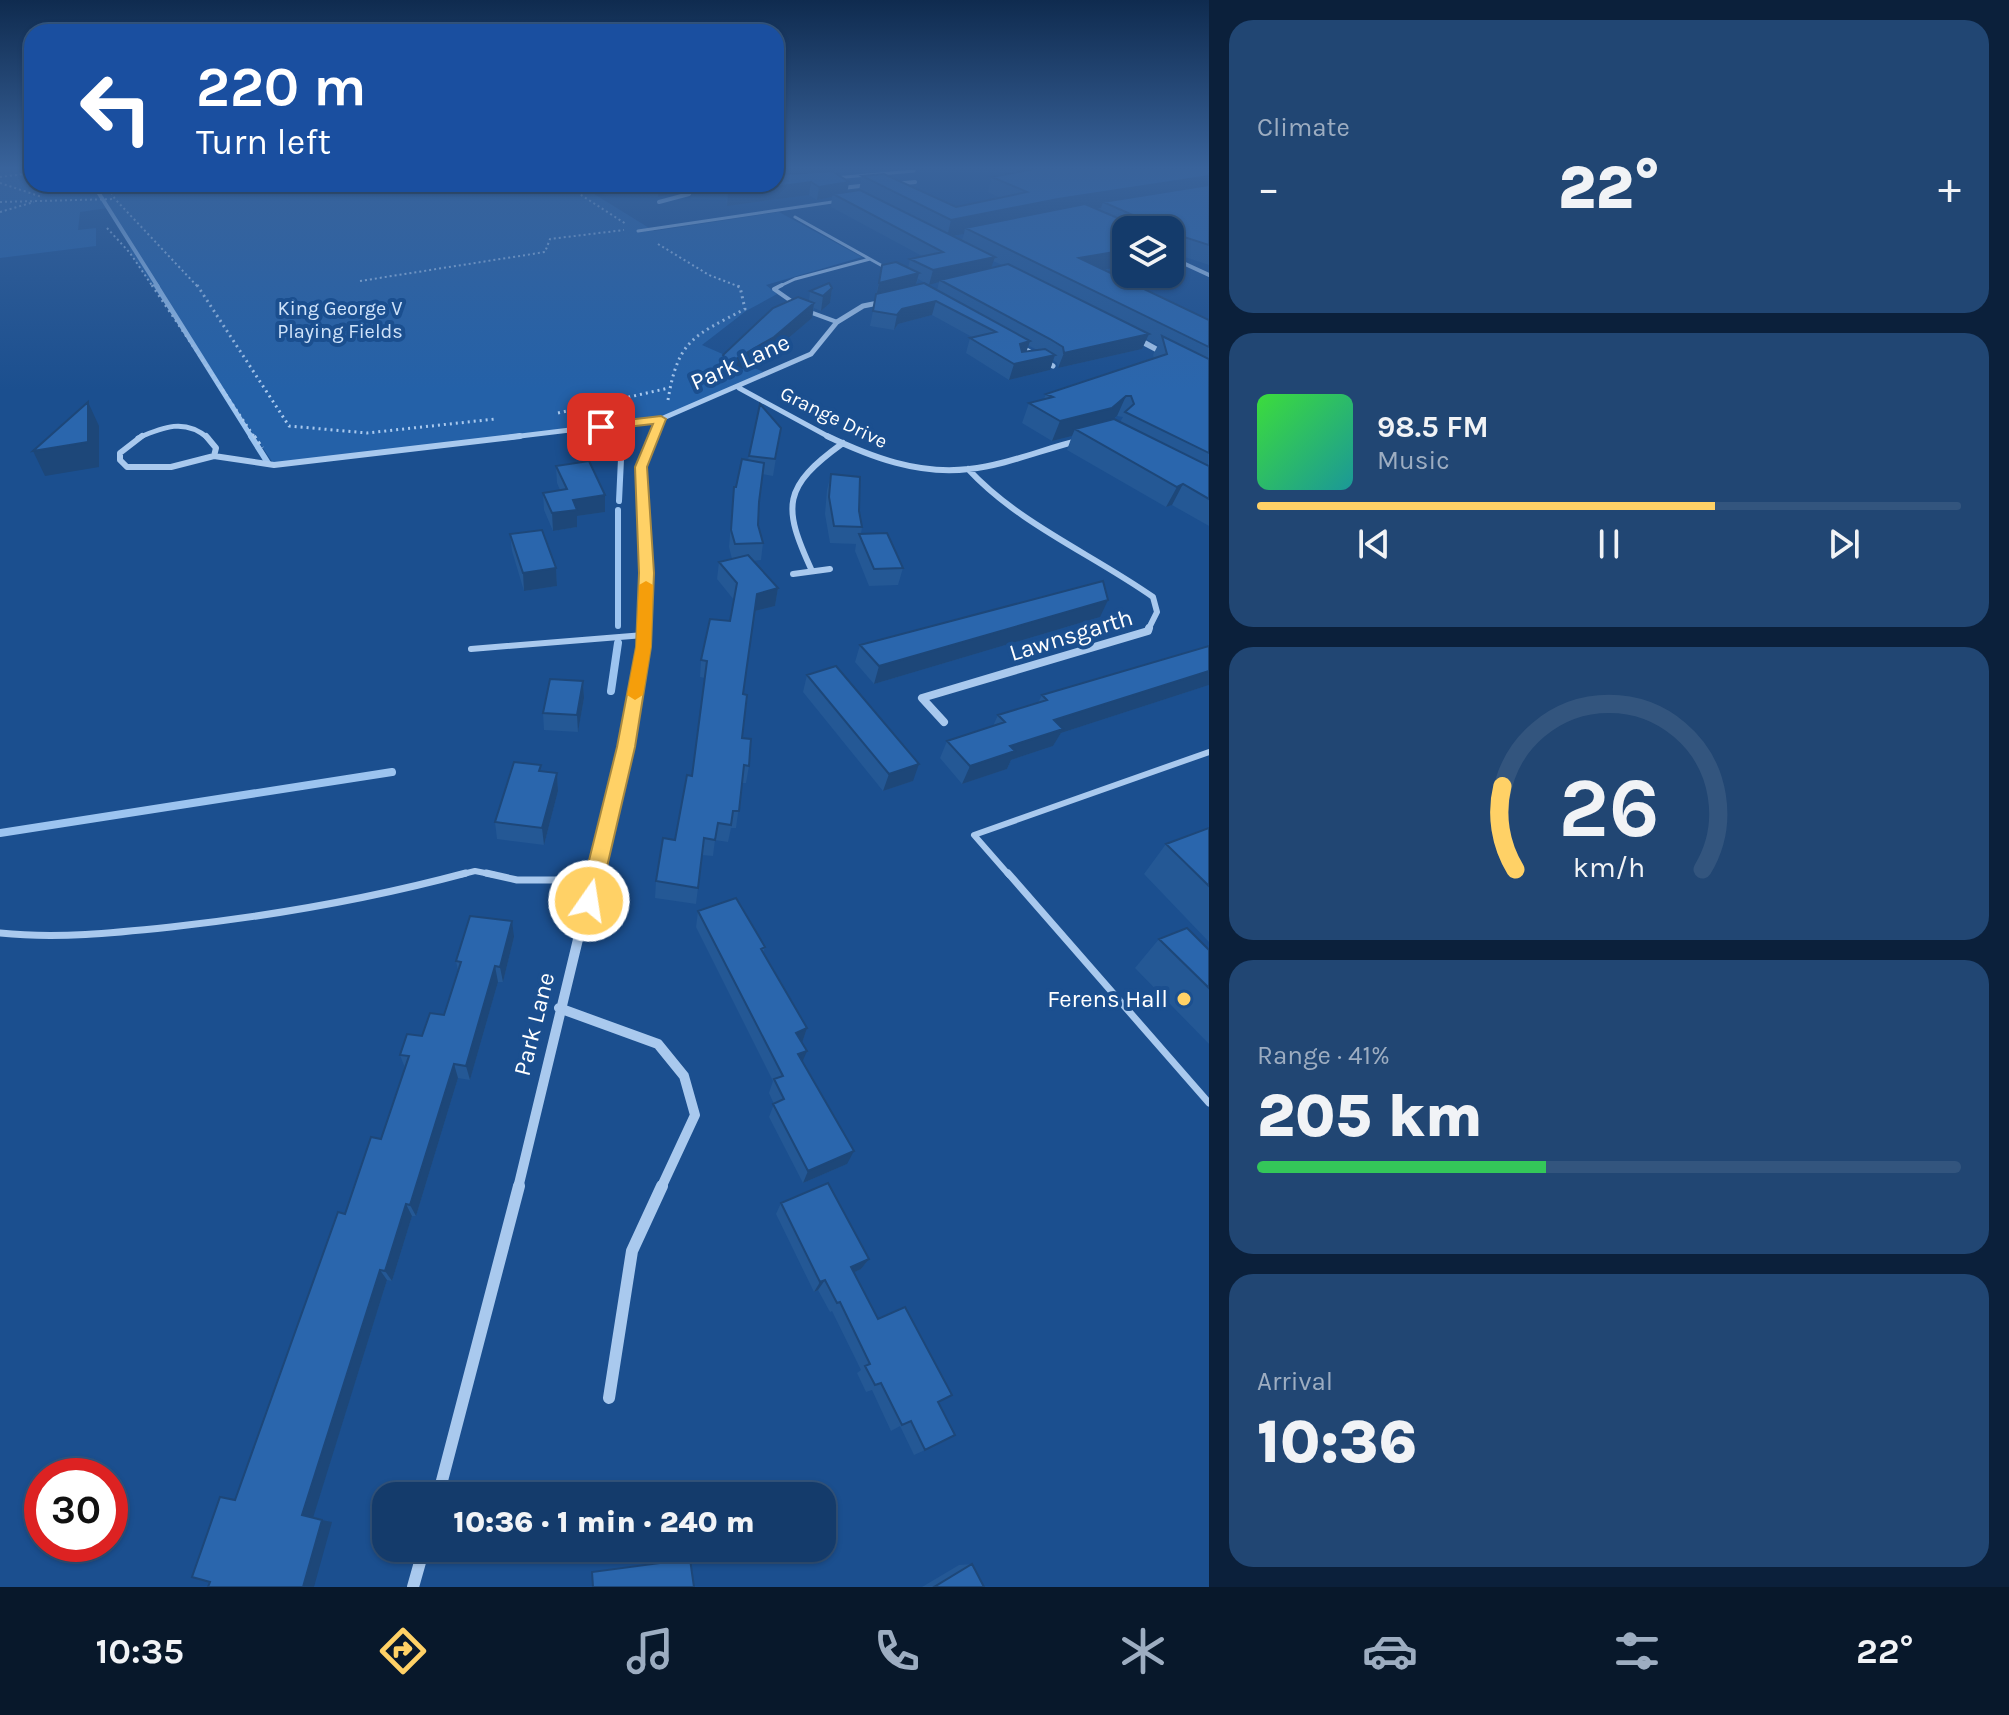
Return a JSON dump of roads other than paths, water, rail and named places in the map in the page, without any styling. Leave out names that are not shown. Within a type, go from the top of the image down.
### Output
[{"type":"street","points":[[1184,263],[1209,275]]},
{"type":"street","name":"Park Lane","points":[[442,1482],[506,1242],[559,1008],[626,747],[644,635],[647,573],[641,467],[663,418],[739,388],[811,354],[837,322],[863,306],[893,300]]},
{"type":"street","points":[[1115,328],[1177,360]]},
{"type":"street","points":[[1016,344],[1053,366]]},
{"type":"street","points":[[1031,361],[1042,359]]},
{"type":"street","name":"Grange Drive","points":[[739,388],[843,443],[894,463],[927,468],[968,469],[1092,437]]},
{"type":"street","points":[[214,456],[216,448],[209,436],[195,427],[176,424],[139,437],[120,453],[120,460],[127,467],[143,468],[174,466],[214,456],[274,465],[663,418]]},
{"type":"street","points":[[812,571],[792,524],[794,488],[816,462],[843,443]]},
{"type":"street","name":"Lawnsgarth","points":[[944,722],[922,698],[1148,631],[1157,612],[1153,597],[1110,567],[1028,520],[992,495],[968,469]]},
{"type":"street","points":[[793,574],[830,569]]},
{"type":"street","points":[[559,1008],[658,1044],[684,1076],[695,1115],[632,1251],[609,1398]]},
{"type":"street","points":[[413,1587],[420,1562]]},
{"type":"lane","points":[[840,242],[895,272]]},
{"type":"lane","points":[[837,322],[801,309],[774,289],[805,276],[870,259]]},
{"type":"lane","points":[[471,649],[644,635]]},
{"type":"lane","points":[[1209,752],[974,835],[1209,1103]]},
{"type":"lane","points":[[0,933],[28,936],[104,934],[264,917],[391,893],[475,871],[517,880],[593,880]]},
{"type":"waterway","points":[[130,242],[158,287]]},
{"type":"waterway","points":[[156,285],[252,438]]},
{"type":"waterway","points":[[251,436],[268,463]]},
{"type":"waterway","points":[[619,501],[621,459]]},
{"type":"waterway","points":[[618,510],[618,626]]},
{"type":"waterway","points":[[611,691],[618,643]]},
{"type":"waterway","points":[[0,833],[392,772]]},
{"type":"place","name":"Ferens Hall","points":[[1184,999]]},
{"type":"park label","name":"King George V Playing Fields","points":[[340,320]]}]
